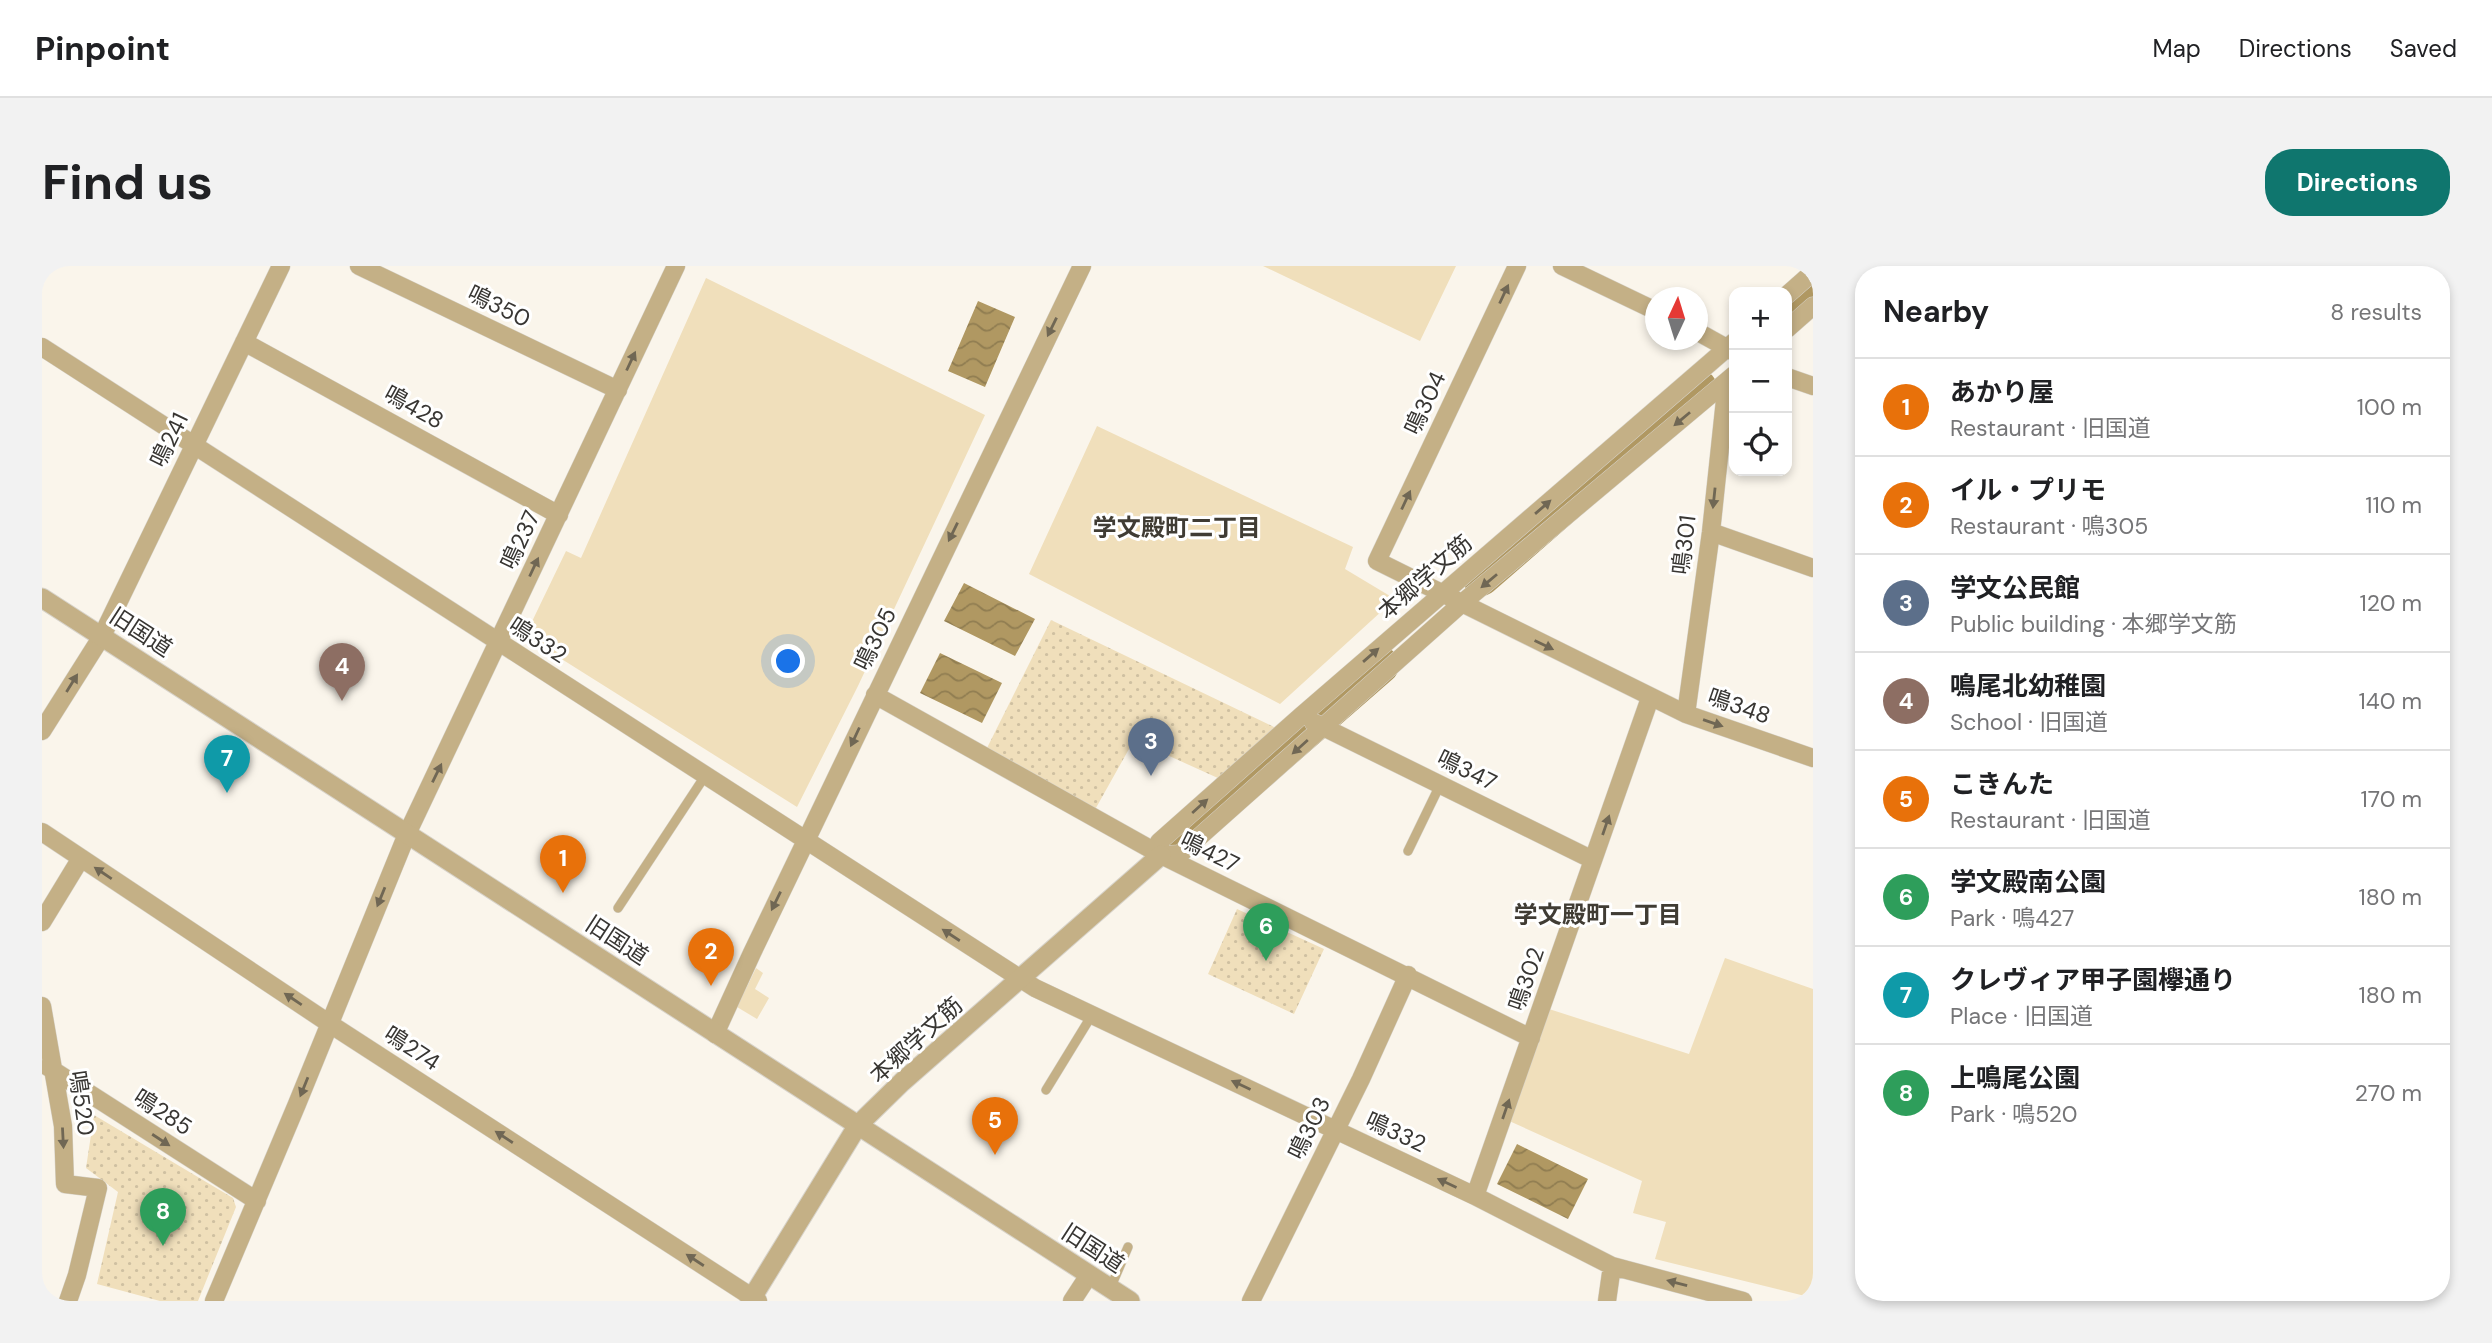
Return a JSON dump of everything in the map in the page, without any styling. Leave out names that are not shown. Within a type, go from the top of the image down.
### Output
[{"type":"street","name":"鳴241","points":[[42,731],[102,636],[281,266]]},
{"type":"street","name":"鳴350","points":[[359,266],[618,390]]},
{"type":"street","name":"鳴237","points":[[214,1301],[407,834],[676,266]]},
{"type":"street","name":"鳴305","points":[[715,1034],[751,953],[1082,266]]},
{"type":"street","name":"鳴304","points":[[1377,561],[1517,266]]},
{"type":"street","points":[[1562,266],[1645,307]]},
{"type":"street","points":[[1792,291],[1813,272]]},
{"type":"street","points":[[1792,325],[1813,306]]},
{"type":"street","points":[[1708,336],[1729,346]]},
{"type":"street","name":"鳴428","points":[[244,342],[559,514]]},
{"type":"street","name":"鳴332","points":[[42,347],[1021,980],[1475,1196],[1612,1266],[1743,1301]]},
{"type":"street","name":"本郷学文筋","points":[[1161,855],[1160,842],[1312,722],[1729,350]]},
{"type":"street","name":"本郷学文筋","points":[[754,1300],[858,1125],[902,1082],[1161,855],[1180,854],[1312,722],[1452,599],[1729,379]]},
{"type":"street","points":[[1792,379],[1813,386]]},
{"type":"street","name":"鳴301","points":[[1686,714],[1729,386]]},
{"type":"street","points":[[1711,532],[1813,568]]},
{"type":"street","name":"鳴348","points":[[1377,561],[1650,698],[1686,714],[1813,758]]},
{"type":"street","name":"旧国道","points":[[42,598],[1129,1301]]},
{"type":"street","name":"鳴427","points":[[875,695],[1161,855],[1531,1038]]},
{"type":"street","name":"鳴302","points":[[1475,1196],[1650,698]]},
{"type":"street","name":"鳴347","points":[[1312,722],[1593,860]]},
{"type":"street","name":"鳴274","points":[[42,832],[330,1024],[754,1300]]},
{"type":"street","points":[[42,922],[81,858]]},
{"type":"street","name":"鳴303","points":[[1251,1301],[1336,1130],[1408,975]]},
{"type":"street","name":"鳴520","points":[[42,1006],[47,1067],[63,1126],[65,1184],[98,1188],[68,1301]]},
{"type":"street","name":"鳴285","points":[[47,1067],[257,1201]]},
{"type":"street","points":[[1607,1301],[1612,1266]]},
{"type":"street","points":[[1072,1301],[1089,1275]]},
{"type":"lane","points":[[618,908],[705,776]]},
{"type":"lane","points":[[1408,851],[1440,785]]},
{"type":"lane","points":[[1046,1090],[1092,1015]]},
{"type":"lane","points":[[1110,1289],[1128,1247]]},
{"type":"shaded area","points":[[1263,266],[1456,266],[1420,341]]},
{"type":"shaded area","points":[[706,278],[985,415],[858,686],[797,807],[525,636],[566,551],[581,558]]},
{"type":"shaded area","points":[[1097,426],[1353,547],[1345,569],[1395,599],[1280,704],[1029,574]]},
{"type":"shaded area","points":[[1051,620],[1276,728],[1220,779],[1134,740],[1092,815],[985,752]]},
{"type":"shaded area","points":[[1237,909],[1324,949],[1294,1014],[1208,974]]},
{"type":"shaded area","points":[[1725,958],[1813,989],[1813,1298],[1655,1259],[1666,1222],[1633,1213],[1642,1181],[1507,1120],[1549,1009],[1689,1054]]},
{"type":"shaded area","points":[[756,968],[763,973],[755,989],[769,998],[757,1019],[737,1007]]},
{"type":"shaded area","points":[[94,1115],[233,1198],[236,1207],[198,1301],[160,1301],[97,1284],[118,1192],[86,1168]]},
{"type":"water","points":[[978,301],[1015,317],[985,387],[948,371]]},
{"type":"water","points":[[964,583],[1035,619],[1015,656],[944,621]]},
{"type":"water","points":[[940,653],[1002,683],[982,723],[920,693]]},
{"type":"water","points":[[1517,1144],[1588,1179],[1568,1219],[1497,1184]]},
{"type":"waterway","points":[[1792,307],[1813,288]]},
{"type":"waterway","points":[[1481,577],[1698,388]]},
{"type":"waterway","points":[[1173,845],[1380,665]]},
{"type":"place","name":"鳴尾北幼稚園","points":[[342,701]]},
{"type":"place","name":"学文公民館","points":[[1151,776]]},
{"type":"place","name":"クレヴィア甲子園欅通り","points":[[227,793]]},
{"type":"place","name":"あかり屋","points":[[563,893]]},
{"type":"place","name":"学文殿南公園","points":[[1266,961]]},
{"type":"place","name":"イル・プリモ","points":[[711,986]]},
{"type":"place","name":"こきんた","points":[[995,1155]]},
{"type":"place","name":"上鳴尾公園","points":[[163,1246]]},
{"type":"district","name":"学文殿町二丁目","points":[[1177,528]]},
{"type":"district","name":"学文殿町一丁目","points":[[1598,915]]}]
